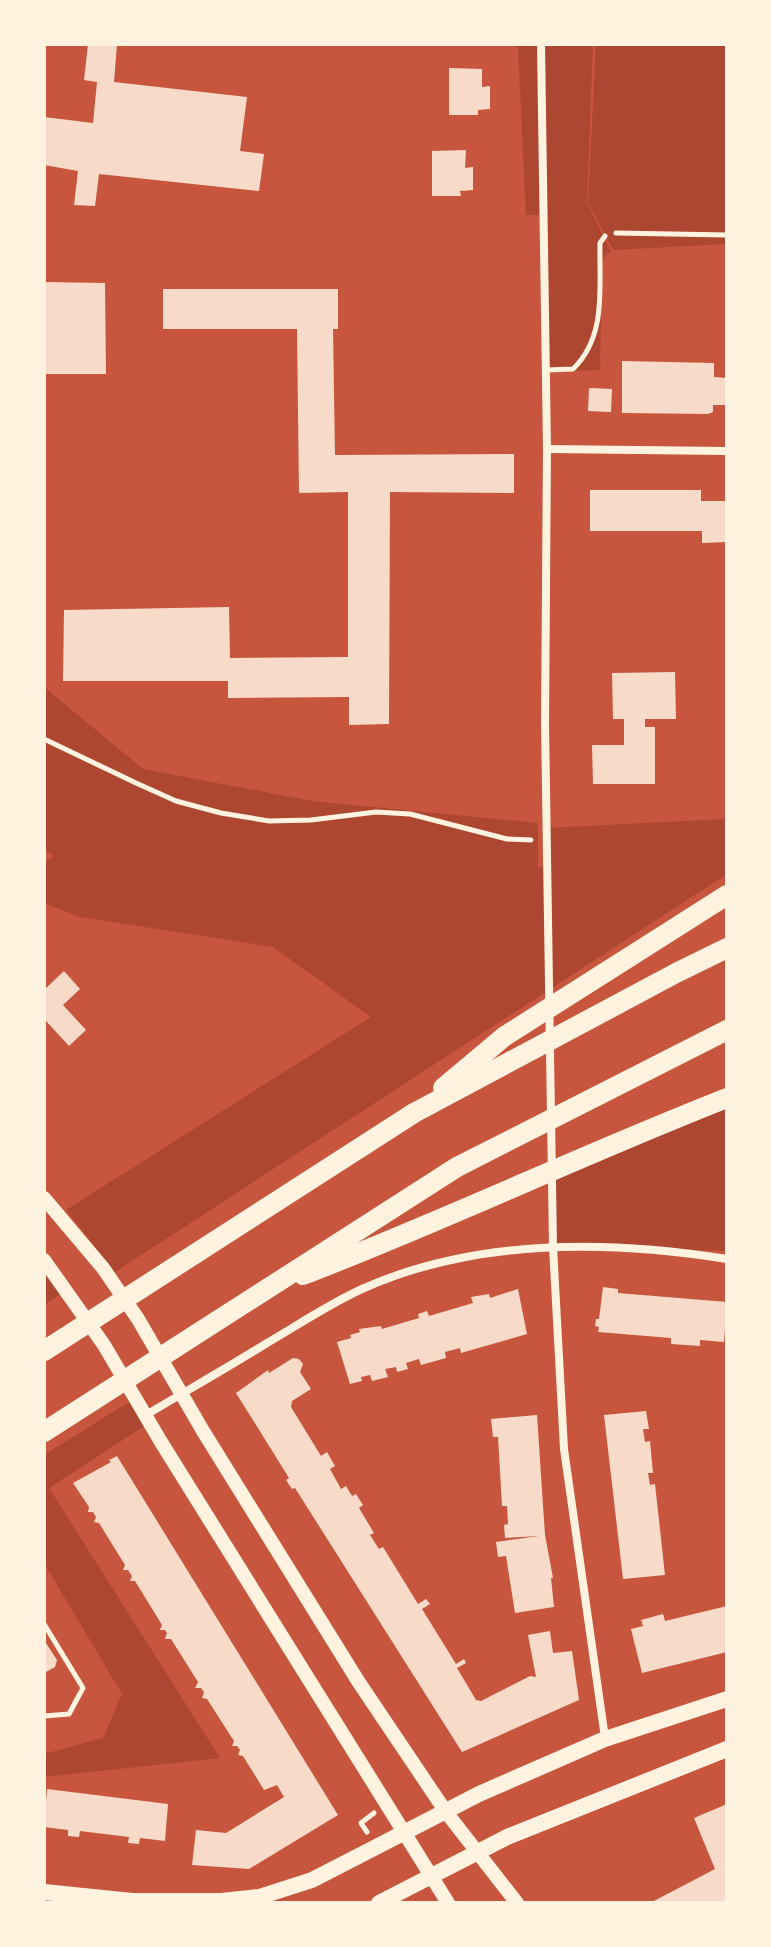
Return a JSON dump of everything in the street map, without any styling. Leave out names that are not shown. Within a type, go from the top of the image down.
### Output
[{"type":"highway","points":[[414,1113],[505,1036],[727,895]]},
{"type":"highway","points":[[44,1351],[414,1113],[727,948]]},
{"type":"highway","points":[[44,1432],[457,1167],[727,1030]]},
{"type":"highway","points":[[262,1291],[404,1236],[639,1132],[727,1098]]},
{"type":"main road","points":[[44,1892],[132,1901],[260,1900],[312,1880],[479,1794],[605,1739],[727,1699]]},
{"type":"main road","points":[[379,1903],[476,1851],[722,1753]]},
{"type":"street","points":[[541,44],[547,449],[545,723],[553,1247],[564,1449],[605,1739]]},
{"type":"street","points":[[547,449],[727,451]]},
{"type":"street","points":[[44,1198],[103,1268],[138,1319],[358,1681],[446,1812],[504,1882],[517,1903]]},
{"type":"street","points":[[149,1419],[301,1322],[374,1285],[452,1260],[530,1247],[676,1251],[727,1259]]},
{"type":"street","points":[[44,1260],[104,1345],[448,1903]]},
{"type":"lane","points":[[546,370],[573,369],[595,337],[599,318],[600,243],[605,236]]},
{"type":"lane","points":[[44,1624],[83,1688],[69,1714],[44,1716]]},
{"type":"path","points":[[605,236],[615,233],[727,235]]},
{"type":"path","points":[[44,739],[176,801],[221,813],[269,821],[311,820],[376,812],[410,814],[507,839],[547,841]]},
{"type":"shaded area","points":[[508,44],[593,44],[587,202],[611,251],[602,259],[600,370],[548,372],[546,215],[526,215],[518,48]]},
{"type":"shaded area","points":[[596,44],[727,44],[727,244],[613,250],[588,202]]},
{"type":"shaded area","points":[[44,687],[143,769],[312,801],[538,823],[538,867],[545,867],[546,828],[727,819],[727,874],[115,1272],[66,1210],[371,1017],[273,947],[80,917],[44,903],[44,863],[55,856],[44,849]]},
{"type":"shaded area","points":[[727,1102],[727,1251],[555,1246],[554,1172]]},
{"type":"shaded area","points":[[44,1265],[65,1291],[44,1305]]},
{"type":"shaded area","points":[[134,1399],[149,1423],[49,1488],[220,1758],[44,1777],[44,1754],[103,1738],[122,1694],[44,1563],[44,1455]]},
{"type":"building","points":[[88,44],[117,44],[114,82],[247,97],[240,151],[264,154],[259,191],[99,174],[95,206],[74,205],[78,171],[44,165],[44,117],[93,123],[97,82],[84,80]]},
{"type":"building","points":[[449,68],[482,69],[482,87],[490,86],[490,109],[478,110],[478,115],[449,115]]},
{"type":"building","points":[[466,150],[465,168],[473,167],[473,190],[460,191],[461,196],[432,196],[432,151]]},
{"type":"building","points":[[45,282],[105,283],[106,374],[45,374]]},
{"type":"building","points":[[163,289],[338,289],[338,329],[333,329],[335,455],[514,454],[514,493],[390,492],[389,724],[349,725],[349,697],[228,698],[228,681],[63,681],[64,610],[229,607],[230,658],[348,657],[348,492],[299,493],[297,329],[163,329]]},
{"type":"building","points":[[622,361],[714,363],[714,377],[727,378],[727,405],[713,405],[713,412],[708,414],[622,413]]},
{"type":"building","points":[[589,388],[612,389],[611,412],[588,411]]},
{"type":"building","points":[[590,490],[701,490],[701,501],[727,501],[727,542],[702,543],[702,531],[590,531]]},
{"type":"building","points":[[675,672],[676,719],[645,719],[645,727],[655,727],[655,784],[593,784],[592,745],[624,745],[624,719],[613,719],[612,673]]},
{"type":"building","points":[[64,971],[80,989],[63,1005],[86,1030],[69,1046],[46,1021],[44,1023],[44,990]]},
{"type":"building","points":[[603,1287],[618,1289],[618,1293],[727,1302],[724,1342],[700,1340],[700,1346],[671,1344],[671,1338],[598,1332],[599,1327],[595,1326],[596,1319],[599,1319]]},
{"type":"building","points":[[518,1289],[527,1334],[461,1353],[460,1348],[445,1352],[446,1358],[421,1365],[419,1359],[406,1363],[408,1369],[397,1372],[396,1367],[385,1369],[388,1377],[372,1381],[370,1375],[350,1384],[337,1342],[351,1338],[350,1335],[360,1332],[359,1329],[381,1326],[382,1329],[419,1318],[418,1314],[427,1311],[429,1316],[473,1303],[471,1297],[489,1294],[490,1298]]},
{"type":"building","points":[[293,1358],[303,1364],[300,1372],[311,1389],[292,1401],[291,1407],[321,1456],[327,1452],[335,1466],[330,1469],[341,1489],[346,1486],[363,1505],[359,1508],[374,1533],[370,1535],[379,1549],[383,1547],[418,1604],[426,1599],[430,1604],[422,1609],[456,1664],[464,1659],[466,1663],[457,1668],[476,1700],[481,1701],[530,1676],[536,1677],[528,1635],[550,1631],[553,1653],[572,1651],[579,1700],[462,1752],[295,1488],[292,1489],[286,1480],[289,1478],[236,1393],[268,1370],[269,1373]]},
{"type":"building","points":[[646,1411],[649,1429],[643,1429],[645,1442],[650,1441],[653,1473],[648,1473],[650,1485],[655,1484],[665,1575],[623,1579],[604,1415]]},
{"type":"building","points":[[537,1415],[545,1535],[553,1578],[554,1607],[515,1613],[506,1556],[498,1557],[496,1542],[539,1536],[505,1538],[507,1506],[502,1506],[498,1437],[493,1437],[491,1419]]},
{"type":"building","points":[[117,1456],[338,1815],[249,1869],[192,1865],[196,1830],[226,1833],[284,1797],[277,1785],[264,1790],[243,1756],[238,1755],[240,1750],[232,1746],[234,1741],[207,1699],[202,1698],[204,1692],[201,1688],[195,1688],[198,1682],[171,1639],[165,1639],[167,1633],[160,1630],[162,1625],[135,1581],[130,1581],[132,1576],[128,1570],[123,1570],[125,1565],[99,1523],[94,1522],[96,1517],[93,1512],[88,1512],[89,1507],[73,1483]]},
{"type":"building","points":[[727,1606],[727,1652],[642,1673],[631,1629],[643,1626],[641,1620],[663,1614],[665,1621]]},
{"type":"building","points":[[44,1640],[57,1660],[55,1667],[44,1673]]},
{"type":"building","points":[[47,1789],[168,1804],[165,1841],[140,1838],[139,1844],[128,1843],[129,1837],[80,1831],[79,1837],[68,1836],[68,1830],[44,1827]]},
{"type":"building","points":[[727,1804],[727,1903],[650,1903],[715,1869],[694,1818]]}]
